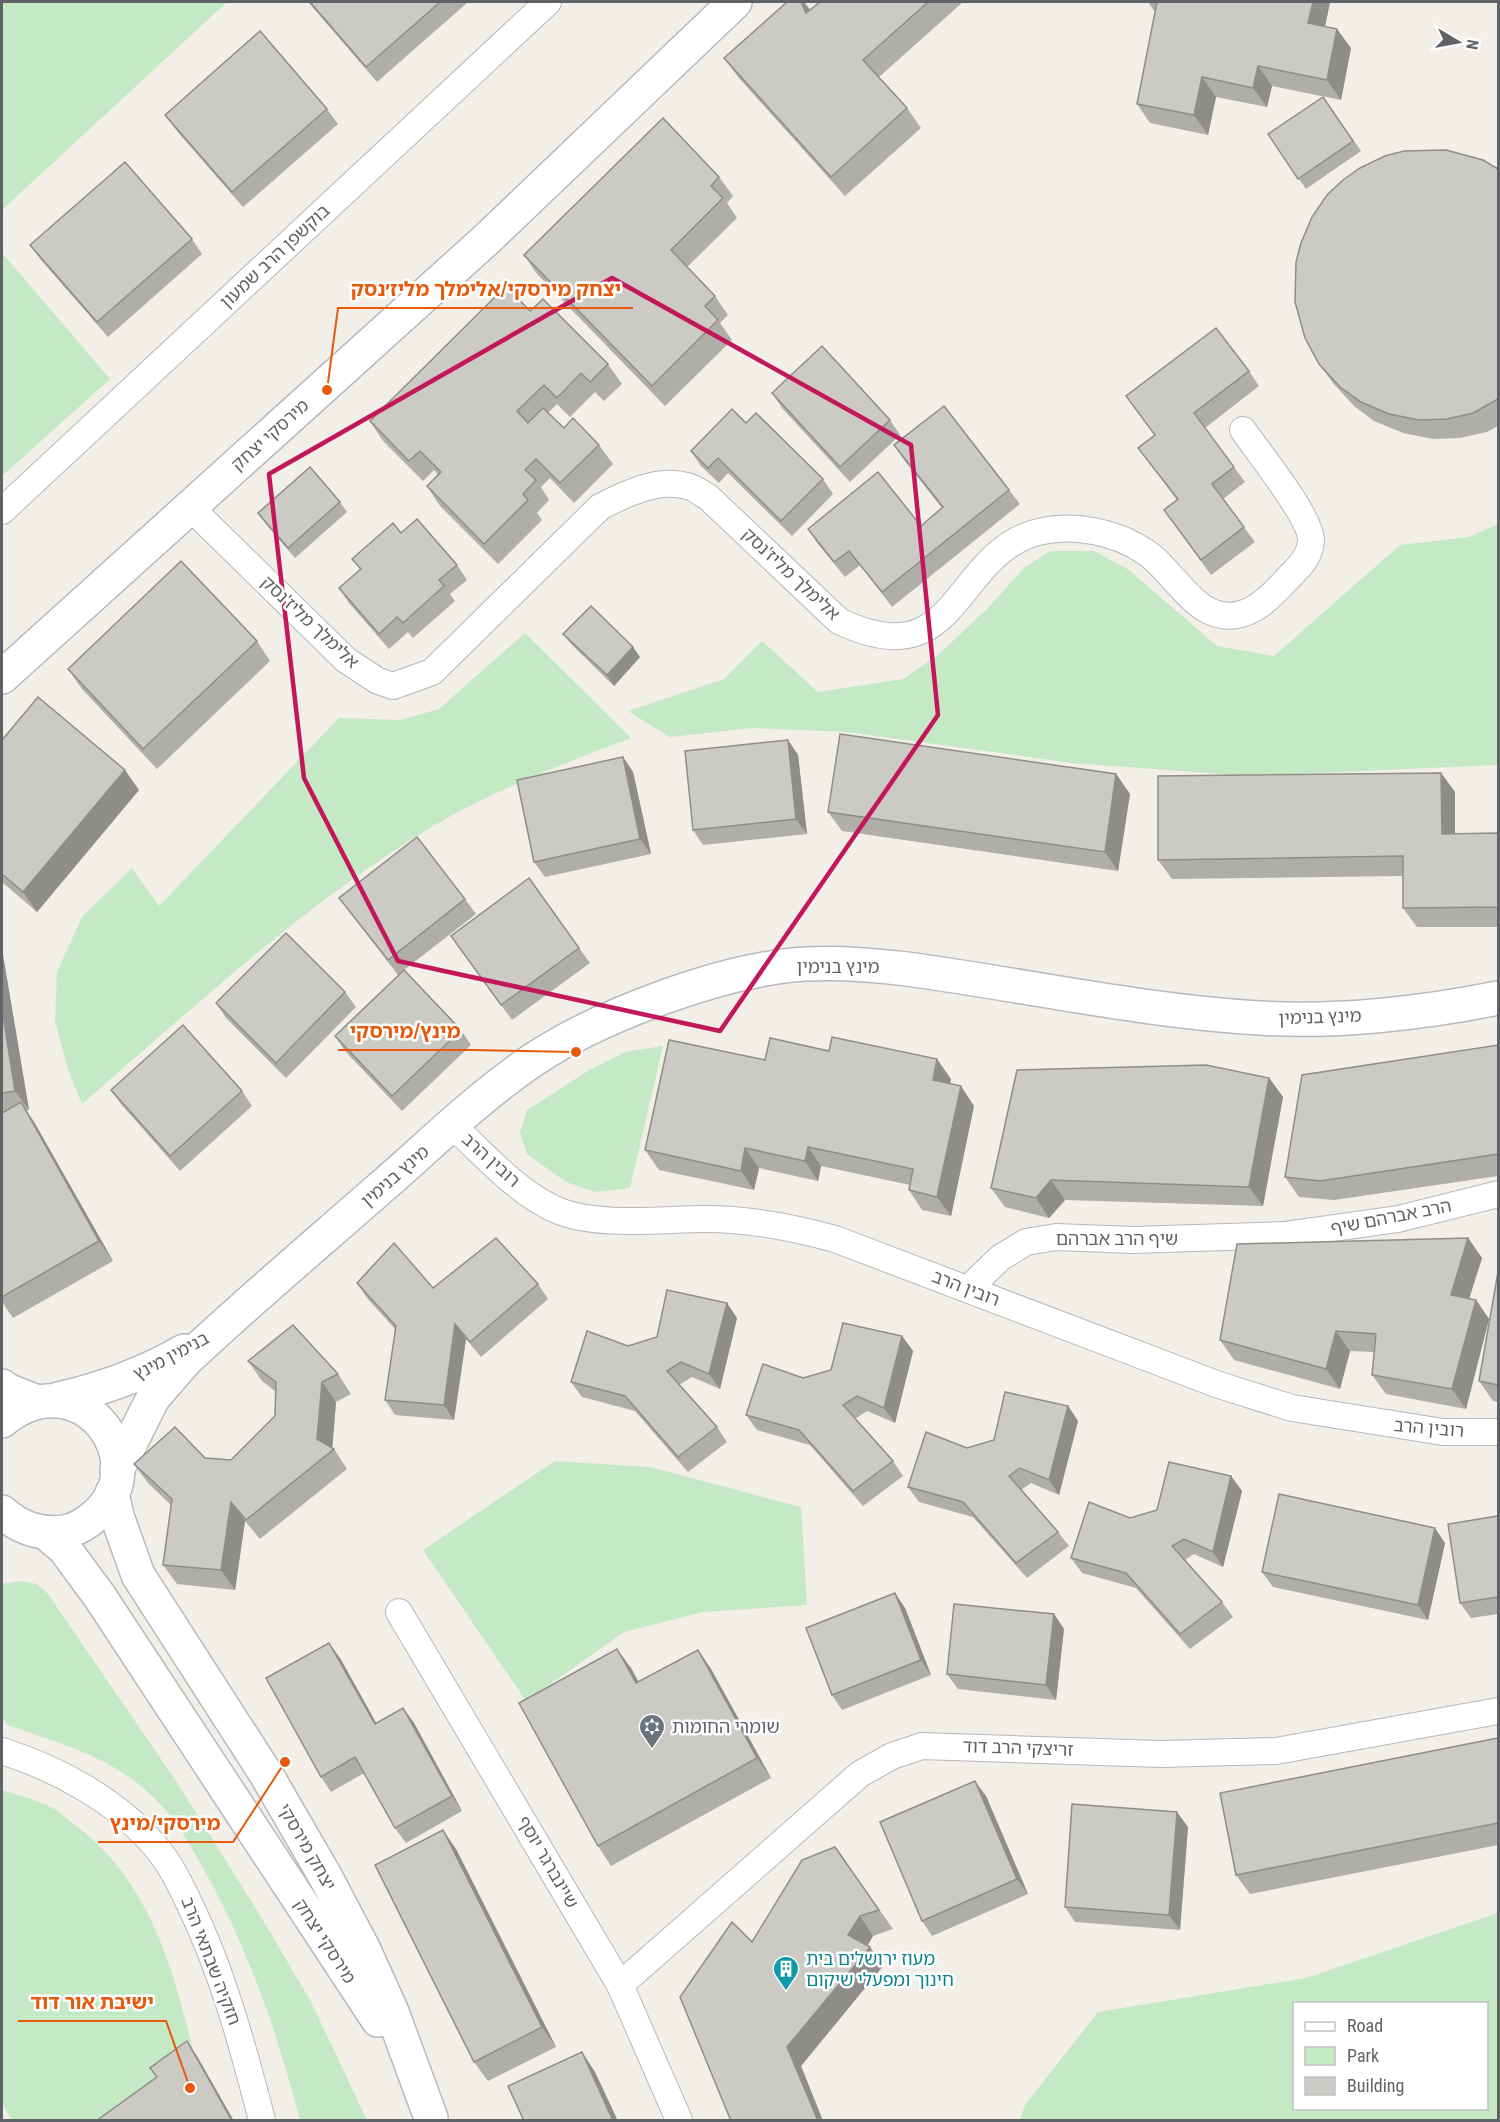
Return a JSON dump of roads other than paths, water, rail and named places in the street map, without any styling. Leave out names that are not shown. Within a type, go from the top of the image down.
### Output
[{"type":"street","name":"בוקשפן הרב שמעון","points":[[2,511],[548,2]]},
{"type":"street","points":[[668,68],[710,2]]},
{"type":"street","points":[[668,68],[735,2]]},
{"type":"street","name":"מירסקי יצחק","points":[[2,677],[488,238],[668,68]]},
{"type":"street","name":"אלימלך מליז'נסק","points":[[190,507],[346,660],[378,681],[393,686],[432,672],[600,507],[626,493],[658,486],[687,486],[708,497],[839,621],[865,634],[893,639],[917,633],[938,621],[995,558],[1016,541],[1038,532],[1067,529],[1093,531],[1123,539],[1149,554],[1184,591],[1204,608],[1223,616],[1241,614],[1261,605],[1305,561],[1311,541],[1305,519],[1243,430]]},
{"type":"street","name":"מינץ בנימין","points":[[218,1330],[453,1126],[534,1059],[611,1018],[702,985],[756,971],[804,964],[905,969],[1121,1004],[1263,1019],[1386,1015],[1498,998]]},
{"type":"street","name":"רובין הרב","points":[[453,1126],[528,1193],[560,1211],[649,1222],[704,1219],[788,1226],[835,1239],[1219,1385],[1292,1408],[1443,1432],[1498,1432]]},
{"type":"street","name":"הרב אברהם שיף","points":[[1284,1235],[1398,1218],[1498,1194]]},
{"type":"street","name":"שיף הרב אברהם","points":[[968,1289],[1000,1258],[1026,1242],[1056,1237],[1133,1240],[1284,1235]]},
{"type":"street","name":"בנימין מינץ","points":[[2,1420],[16,1408],[118,1383],[156,1367],[218,1330]]},
{"type":"street","name":"בנימין מינץ","points":[[26,1534],[68,1532],[86,1524],[102,1510],[153,1398],[186,1360],[218,1330]]},
{"type":"street","points":[[2,1386],[7,1390],[47,1400]]},
{"type":"street","name":"יצחק מירסקי","points":[[47,1400],[77,1405],[95,1416],[107,1431],[116,1450],[114,1481],[117,1516],[138,1575],[266,1774],[326,1876],[364,1950],[392,2012],[431,2119]]},
{"type":"street","points":[[2,1512],[26,1534]]},
{"type":"street","name":"מירסקי יצחק","points":[[26,1534],[64,1548],[77,1564],[380,2023],[415,2084],[431,2119]]},
{"type":"street","name":"שיינברגר יוסף","points":[[399,1612],[620,1985],[679,2121]]},
{"type":"street","name":"זריצקי הרב דוד","points":[[620,1985],[860,1774],[892,1756],[922,1746],[1161,1754],[1275,1751],[1498,1711]]},
{"type":"street","name":"חזקיה שבתאי הרב","points":[[2,1751],[54,1771],[87,1790],[124,1817],[155,1846],[176,1875],[204,1935],[233,2014],[262,2121]]},
{"type":"place","name":"יצחק מירסקי/אלימלך מליז׳נסק","points":[[327,390]]},
{"type":"place","name":"מינץ/מירסקי","points":[[576,1052]]},
{"type":"place","name":"שומרי החומות","points":[[652,1750]]},
{"type":"place","name":"מירסקי/מינץ","points":[[285,1762]]},
{"type":"place","name":"מעוז ירושלים בית חינוך ומפעלי שיקום","points":[[786,1992]]},
{"type":"place","name":"ישיבת אור דוד","points":[[190,2088]]}]
